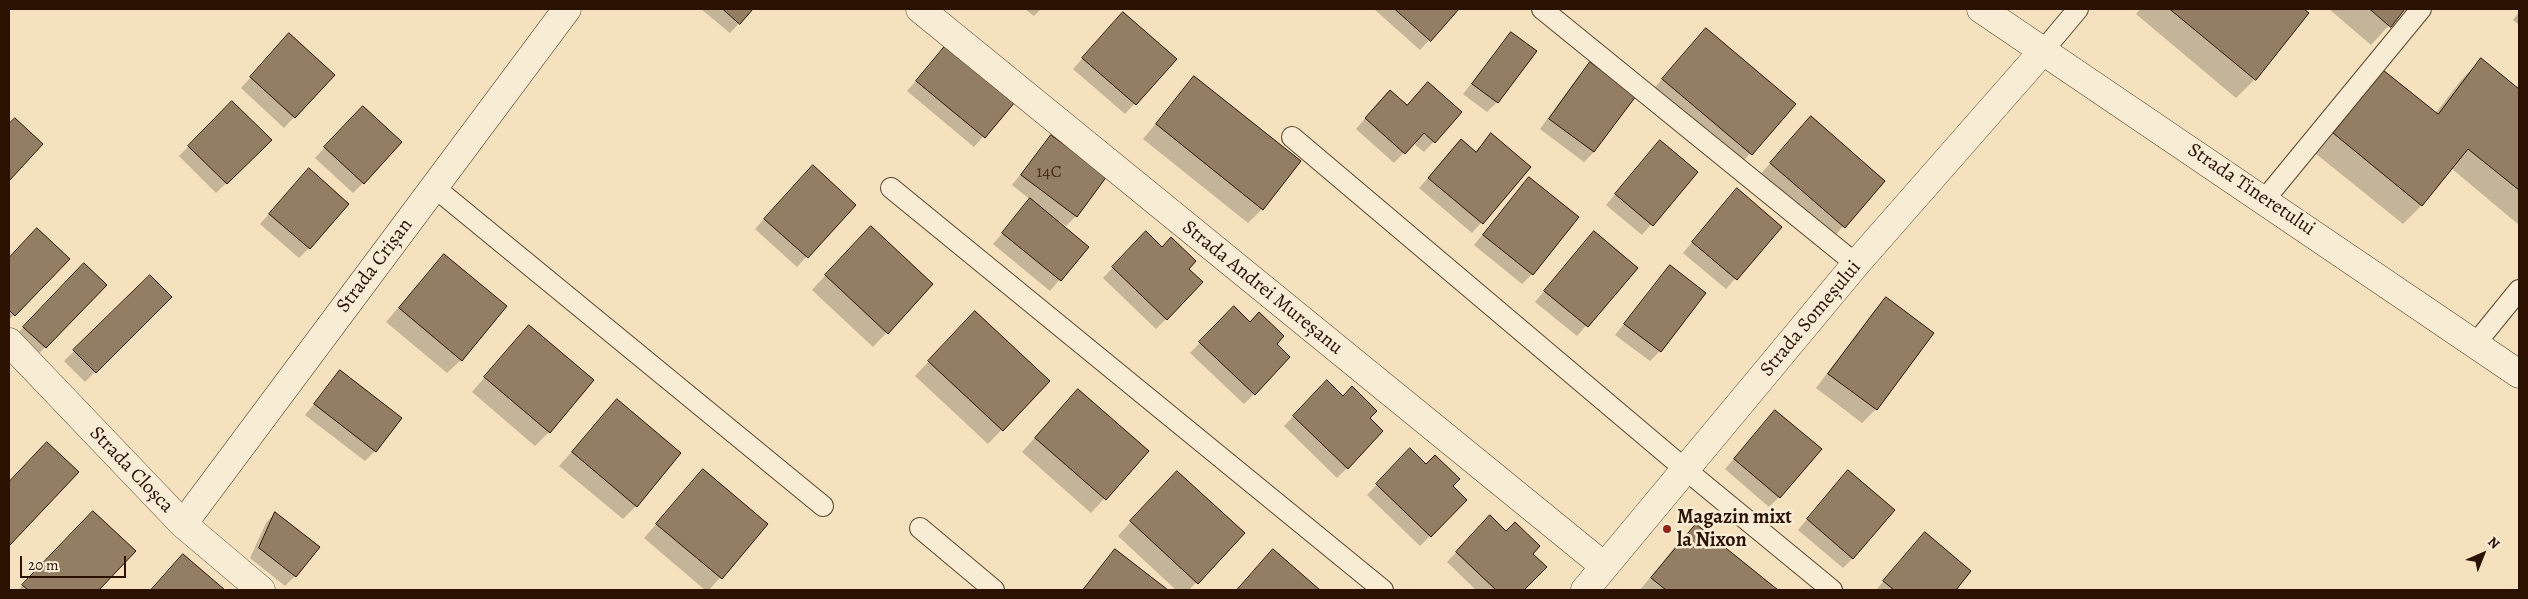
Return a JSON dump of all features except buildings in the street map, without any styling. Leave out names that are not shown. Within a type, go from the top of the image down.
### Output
[{"type":"street","name":"Strada Crișan","points":[[184,524],[567,9]]},
{"type":"street","name":"Strada Andrei Mureșanu","points":[[920,9],[1604,566]]},
{"type":"street","name":"Strada Tineretului","points":[[1981,9],[2042,52],[2265,199],[2519,374]]},
{"type":"street","name":"Strada Someșului","points":[[1585,590],[1856,264],[2042,52]]},
{"type":"street","name":"Strada Cloșca","points":[[9,342],[184,524],[261,590]]},
{"type":"lane","points":[[1542,9],[1856,264]]},
{"type":"lane","points":[[2042,52],[2078,9]]},
{"type":"lane","points":[[2265,199],[2421,9]]},
{"type":"lane","points":[[1292,137],[1686,470],[1832,590]]},
{"type":"lane","points":[[434,186],[823,506]]},
{"type":"lane","points":[[891,188],[1382,590]]},
{"type":"lane","points":[[2476,343],[2519,290]]},
{"type":"lane","points":[[920,528],[994,590]]},
{"type":"place","name":"Magazin mixt la Nixon","points":[[1667,529]]}]
